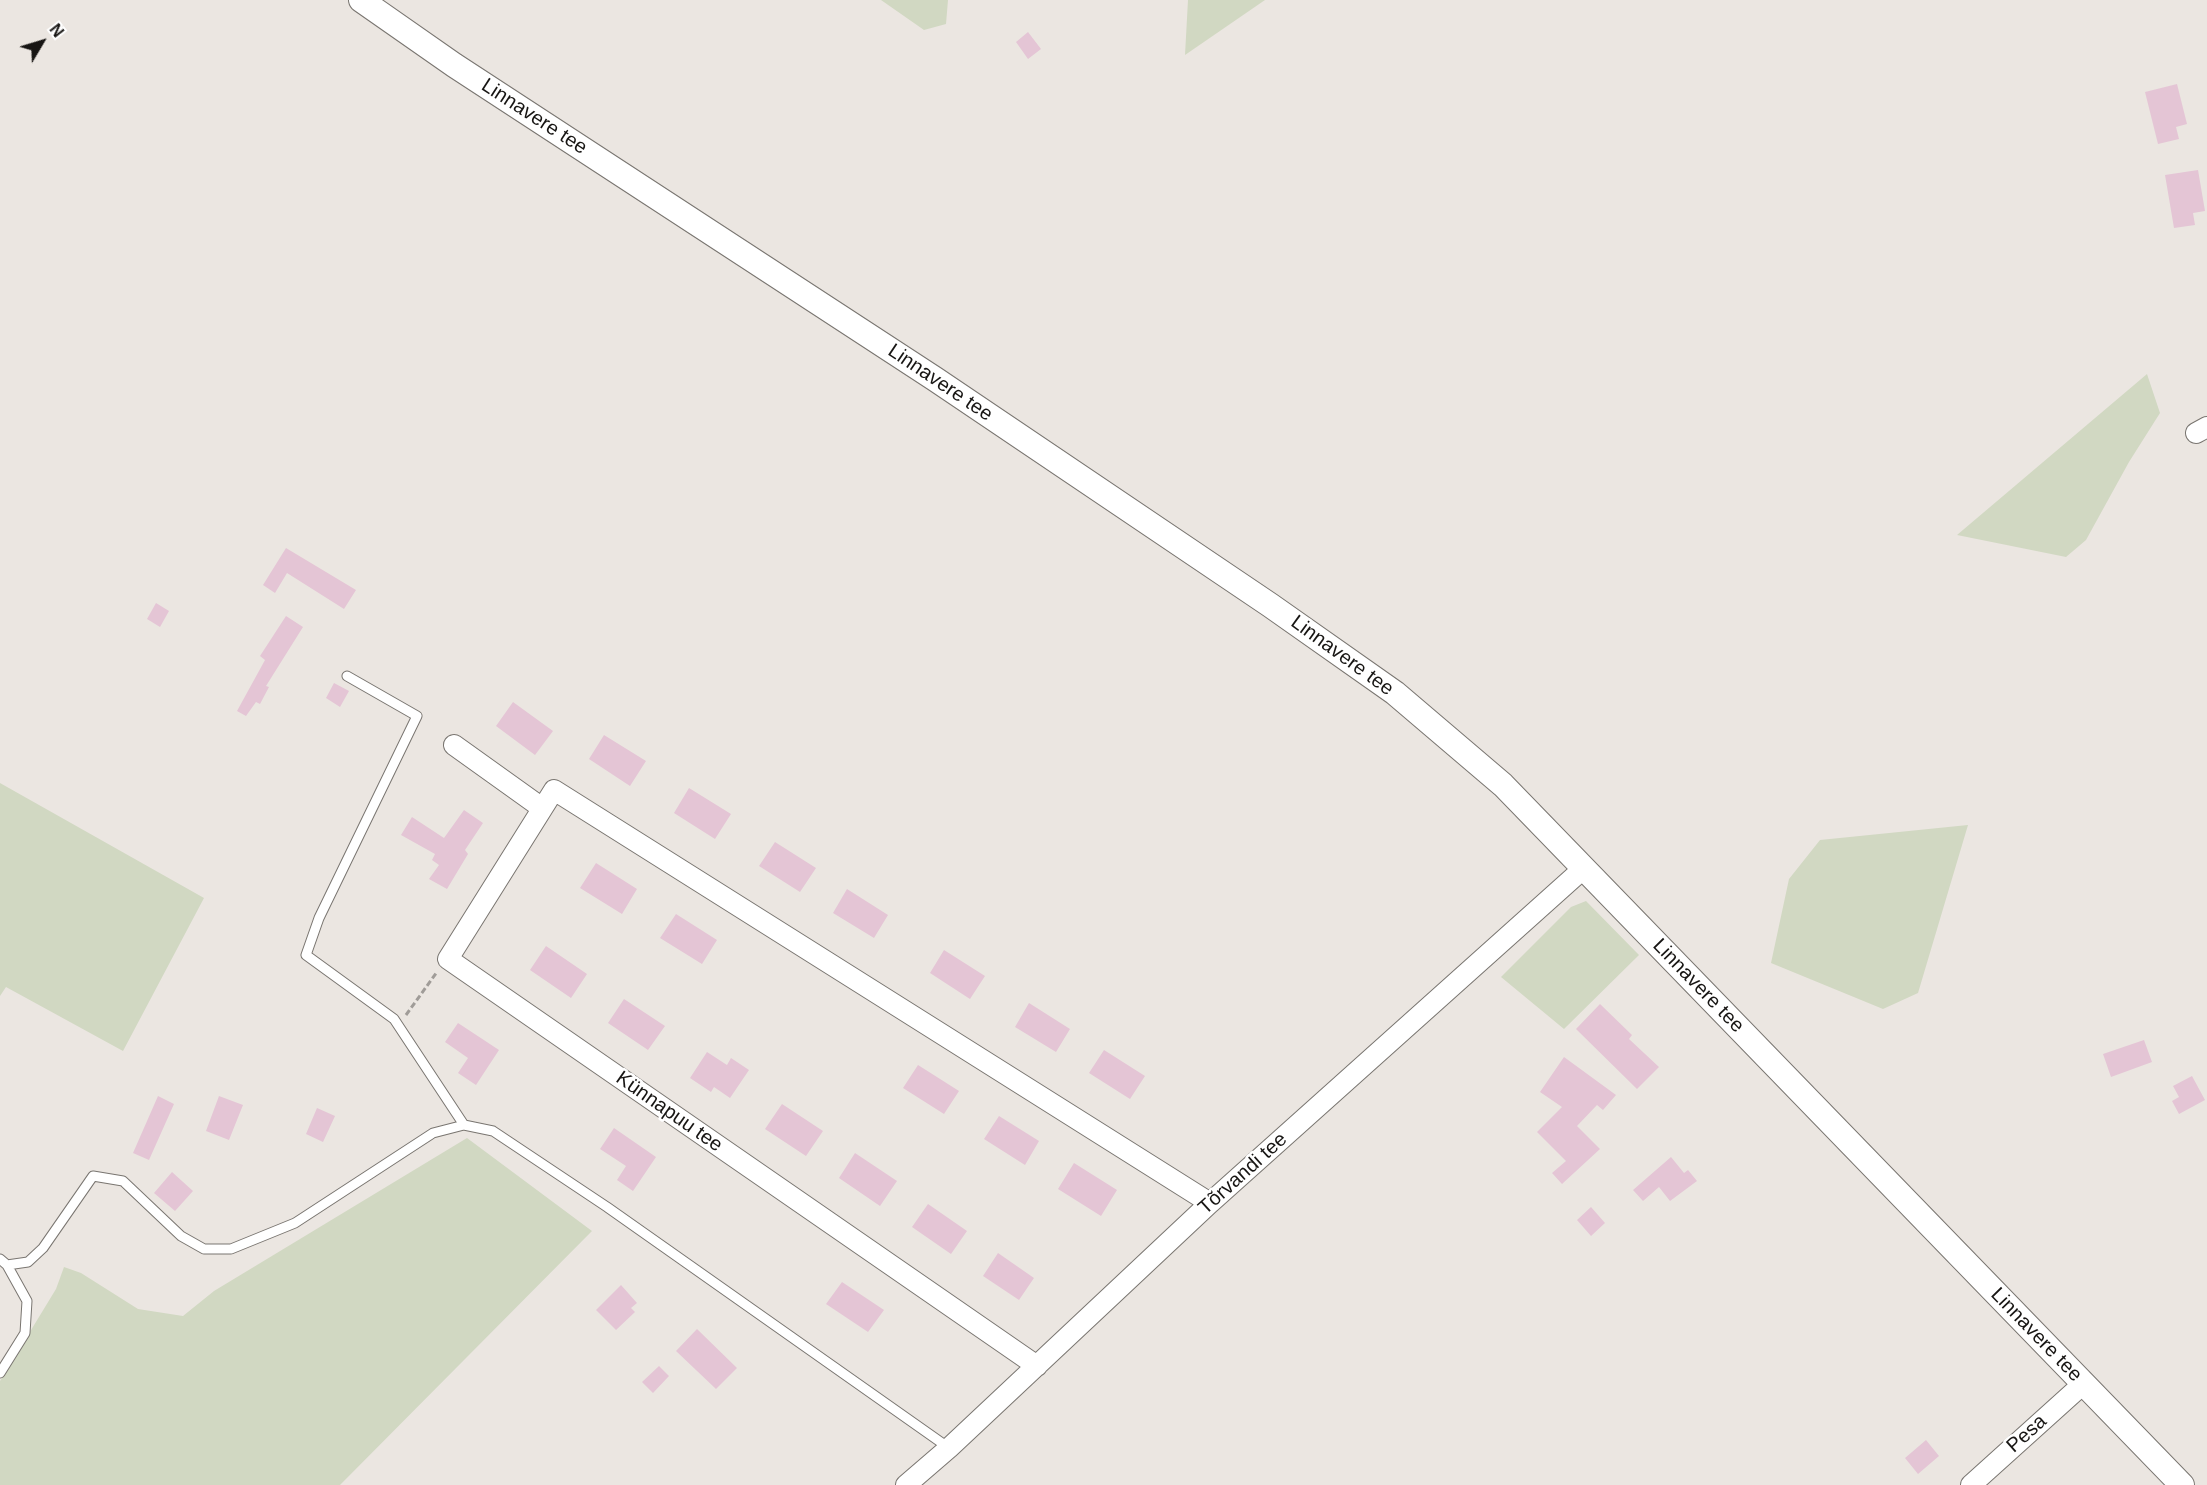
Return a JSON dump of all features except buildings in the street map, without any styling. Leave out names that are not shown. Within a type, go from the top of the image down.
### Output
[{"type":"street","name":"Linnavere tee","points":[[361,0],[454,65],[935,379],[1270,604],[1395,693],[1503,785],[2181,1485]]},
{"type":"street","points":[[454,745],[542,808]]},
{"type":"street","points":[[448,959],[554,790],[1210,1203]]},
{"type":"street","name":"Tõrvandi tee","points":[[906,1485],[949,1448],[1210,1203],[1584,868]]},
{"type":"street","name":"Künnapuu tee","points":[[448,959],[1037,1366]]},
{"type":"street","name":"Pesa","points":[[1971,1485],[2083,1384]]},
{"type":"lane","points":[[347,676],[417,716],[319,918],[306,956],[394,1019],[464,1125]]},
{"type":"lane","points":[[4,1262],[28,1262],[43,1248],[93,1176],[123,1181],[181,1236],[204,1249],[231,1249],[295,1223],[433,1133],[464,1125],[494,1131],[608,1207],[949,1448]]},
{"type":"lane","points":[[0,1373],[25,1333],[27,1301],[4,1262]]},
{"type":"path","points":[[398,1027],[448,959]]},
{"type":"green space","points":[[881,0],[948,0],[946,24],[924,30]]},
{"type":"green space","points":[[1188,0],[1265,0],[1185,55]]},
{"type":"green space","points":[[2147,374],[2160,413],[2129,462],[2086,540],[2066,557],[1957,535]]},
{"type":"green space","points":[[0,783],[204,898],[123,1051],[6,987],[0,996]]},
{"type":"green space","points":[[1968,825],[1918,993],[1883,1009],[1771,963],[1789,879],[1820,840]]},
{"type":"green space","points":[[1586,901],[1639,955],[1564,1029],[1501,977],[1571,907]]},
{"type":"green space","points":[[467,1138],[592,1231],[340,1485],[0,1485],[0,1381],[56,1289],[64,1267],[81,1273],[138,1309],[183,1316],[214,1291]]}]
